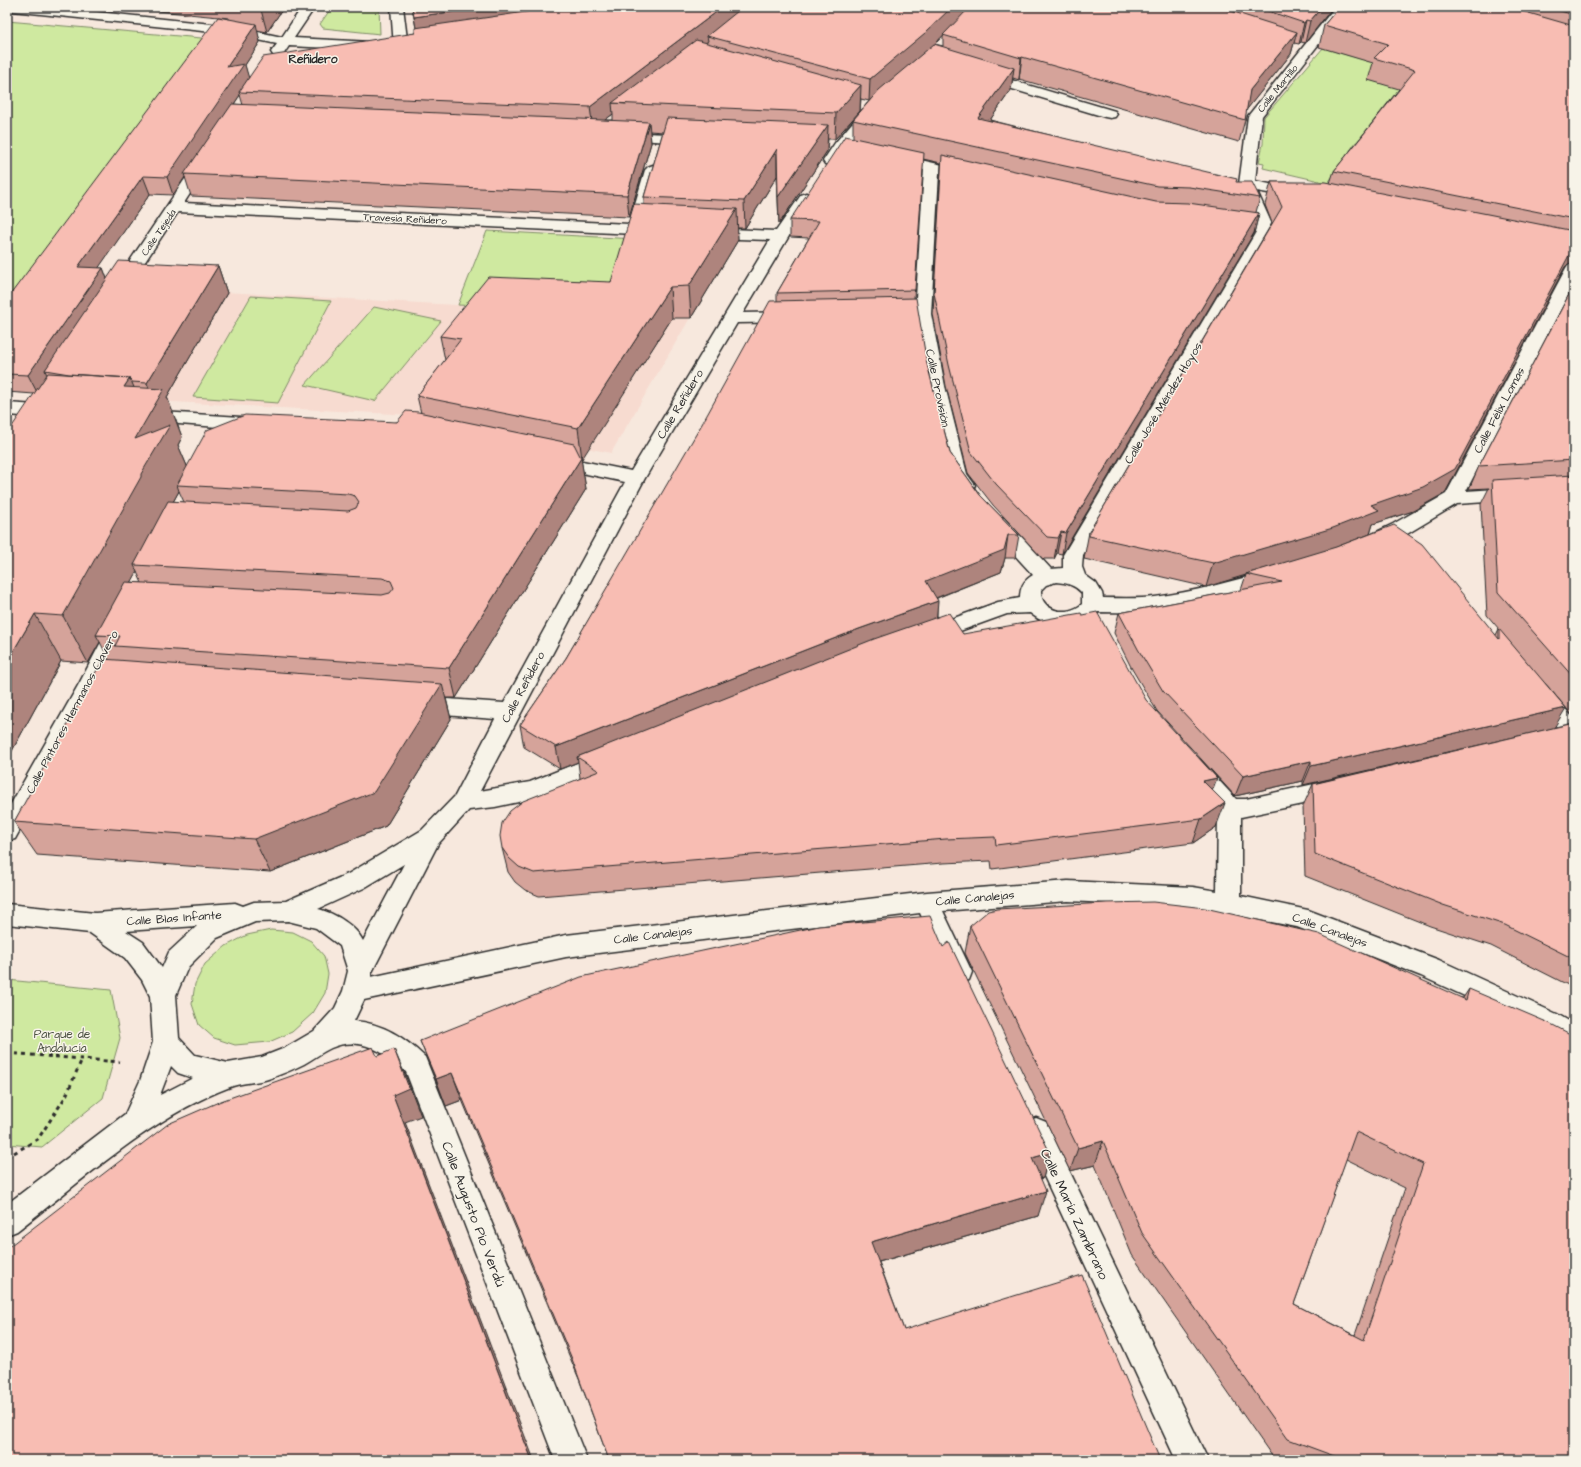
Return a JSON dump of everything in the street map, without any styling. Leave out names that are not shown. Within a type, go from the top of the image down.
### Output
[{"type":"street","points":[[12,7],[231,30],[285,42],[402,47],[417,45]]},
{"type":"street","points":[[272,61],[309,7]]},
{"type":"street","points":[[397,7],[402,47]]},
{"type":"street","name":"Calle Martillo","points":[[1247,184],[1255,116],[1342,7]]},
{"type":"street","points":[[1291,48],[1306,53]]},
{"type":"street","points":[[975,73],[1110,114]]},
{"type":"street","name":"Calle Reñidero","points":[[288,911],[356,881],[430,837],[464,802],[510,712],[636,478],[781,236],[840,147],[864,106],[888,94]]},
{"type":"street","points":[[611,135],[708,140]]},
{"type":"street","points":[[635,229],[662,138]]},
{"type":"street","name":"Calle Tejeda","points":[[113,299],[212,151]]},
{"type":"street","points":[[878,154],[985,178]]},
{"type":"street","name":"Calle Provisión","points":[[932,167],[915,314],[936,386],[958,475],[981,505],[1046,576]]},
{"type":"street","points":[[1247,184],[1310,196]]},
{"type":"street","points":[[1247,184],[1266,229]]},
{"type":"street","name":"Travesía Reñidero","points":[[174,207],[674,231]]},
{"type":"street","points":[[1214,221],[1266,229]]},
{"type":"street","name":"Calle José Méndez Hoyos","points":[[1077,579],[1072,567],[1073,556],[1266,229]]},
{"type":"street","points":[[697,232],[781,236]]},
{"type":"street","name":"Calle Félix Lomas","points":[[1453,498],[1574,268]]},
{"type":"street","points":[[732,318],[804,316]]},
{"type":"street","points":[[7,409],[69,413]]},
{"type":"street","points":[[132,417],[274,425]]},
{"type":"street","points":[[216,442],[227,422]]},
{"type":"street","points":[[534,457],[636,478]]},
{"type":"street","points":[[1354,549],[1405,535],[1453,498],[1574,490]]},
{"type":"street","points":[[1093,614],[1094,598],[1091,590],[1077,579],[1066,575],[1046,576],[1032,585],[1030,599],[1034,606],[1050,617],[1071,619],[1081,616],[1093,614],[1127,606],[1162,603],[1204,596],[1291,571]]},
{"type":"street","points":[[910,642],[1005,607],[1034,606]]},
{"type":"street","name":"Calle Pintores Hermanos Clavero","points":[[7,832],[90,683],[127,609]]},
{"type":"street","points":[[1527,679],[1574,734]]},
{"type":"street","points":[[90,683],[113,684]]},
{"type":"street","points":[[400,704],[510,712]]},
{"type":"street","points":[[1550,738],[1574,734]]},
{"type":"street","points":[[1179,752],[1230,808],[1229,904]]},
{"type":"street","points":[[464,802],[495,798],[533,790],[622,755]]},
{"type":"street","points":[[1230,808],[1246,808],[1353,784]]},
{"type":"street","name":"Calle Reñidero","points":[[323,1039],[344,1016],[358,981],[430,837]]},
{"type":"street","name":"Calle Canalejas","points":[[358,981],[566,946],[927,902],[1068,891],[1193,897],[1306,919],[1430,968],[1548,1022],[1574,1038]]},
{"type":"street","points":[[927,902],[971,995]]},
{"type":"street","points":[[288,911],[323,920],[350,940],[358,981]]},
{"type":"street","name":"Calle Blas Infante","points":[[7,914],[95,923],[288,911]]},
{"type":"street","points":[[135,1123],[153,1081],[162,1053],[163,995],[178,960],[208,931],[254,912]]},
{"type":"street","name":"Calle Blas Infante","points":[[95,923],[134,950],[151,972],[163,995]]},
{"type":"street","name":"Calle Augusto Pío Verdú","points":[[323,1039],[349,1032],[379,1036],[401,1049],[416,1065],[571,1460]]},
{"type":"street","points":[[7,1221],[135,1123],[183,1096],[228,1075],[263,1069],[294,1056],[323,1039]]},
{"type":"street","points":[[162,1053],[187,1065],[228,1075]]},
{"type":"street","name":"Calle María Zambrano","points":[[1026,1110],[1192,1460]]},
{"type":"path","points":[[7,1053],[82,1059],[162,1053]]},
{"type":"path","points":[[7,1157],[38,1139],[66,1096],[82,1059]]},
{"type":"shaded area","points":[[151,288],[690,318],[611,453],[431,416],[80,397]]},
{"type":"green space","points":[[332,7],[379,7],[380,34],[323,28],[320,24]]},
{"type":"green space","points":[[7,21],[213,39],[7,330]]},
{"type":"green space","points":[[1323,48],[1382,65],[1414,94],[1362,143],[1356,142],[1328,183],[1263,168],[1264,163],[1259,162],[1263,144],[1264,117]]},
{"type":"green space","points":[[487,231],[636,239],[614,313],[458,305]]},
{"type":"green space","points":[[251,296],[331,301],[278,403],[193,397]]},
{"type":"green space","points":[[374,307],[441,321],[375,401],[305,385]]},
{"type":"green space","points":[[271,930],[293,932],[311,941],[324,956],[328,974],[325,993],[313,1013],[292,1032],[269,1042],[235,1045],[214,1038],[199,1025],[192,1004],[195,984],[205,964],[226,946],[247,935]]},
{"type":"green space","name":"Parque de Andalucía","points":[[7,980],[111,990],[120,1038],[103,1098],[42,1147],[7,1144]]},
{"type":"building","points":[[246,7],[263,7],[261,10]]},
{"type":"building","points":[[412,7],[485,7],[414,17]]},
{"type":"building","points":[[560,7],[723,7],[590,107],[239,92],[263,57],[415,33],[415,28]]},
{"type":"building","points":[[743,7],[952,7],[925,33],[870,79],[707,36]]},
{"type":"building","points":[[970,7],[1218,7],[1297,32],[1250,90],[1245,120],[943,35]]},
{"type":"building","points":[[1256,7],[1322,7],[1310,21],[1306,20],[1304,23]]},
{"type":"building","points":[[1339,7],[1508,7],[1574,26],[1574,219],[1334,171],[1415,70],[1374,58],[1388,44],[1324,25]]},
{"type":"building","points":[[1547,7],[1574,7],[1574,15]]},
{"type":"building","points":[[218,17],[256,24],[227,67],[244,64],[167,177],[143,176],[78,267],[103,268],[28,375],[7,374],[7,299]]},
{"type":"building","points":[[696,40],[861,85],[836,113],[612,103]]},
{"type":"building","points":[[934,44],[1014,68],[978,118],[1237,179],[1236,182],[1252,182],[1260,198],[1189,187],[1157,186],[853,120],[879,90]]},
{"type":"building","points":[[232,104],[649,122],[627,195],[184,174]]},
{"type":"building","points":[[667,118],[828,125],[778,197],[777,149],[744,201],[644,197]]},
{"type":"building","points":[[845,136],[924,153],[915,290],[777,293],[819,221],[790,220]]},
{"type":"building","points":[[942,155],[1156,202],[1188,203],[1259,213],[1066,533],[1061,532],[1058,538],[1047,537],[996,484],[971,452],[949,365],[934,293]]},
{"type":"building","points":[[1271,182],[1325,182],[1574,231],[1574,246],[1455,469],[1423,487],[1371,505],[1379,510],[1333,528],[1213,563],[1089,536],[1089,532],[1282,207]]},
{"type":"building","points":[[634,204],[737,209],[689,286],[670,287],[578,428],[417,396],[461,339],[440,336],[488,277],[611,282]]},
{"type":"building","points":[[119,261],[218,266],[147,383],[132,382],[130,378],[69,374],[45,370]]},
{"type":"building","points":[[1574,285],[1574,460],[1479,466]]},
{"type":"building","points":[[916,298],[927,364],[950,453],[980,495],[1019,535],[1008,535],[1004,550],[926,581],[938,601],[859,629],[556,747],[520,725],[566,658],[702,424],[770,301]]},
{"type":"building","points":[[48,373],[130,378],[124,387],[164,389],[135,439],[170,425],[141,474],[141,477],[63,616],[35,614],[7,662],[7,434]]},
{"type":"building","points":[[406,411],[418,412],[574,444],[581,458],[449,668],[115,646],[120,636],[96,635],[125,582],[382,595],[390,593],[394,588],[391,581],[382,578],[134,565],[168,501],[348,511],[356,508],[359,502],[355,496],[348,494],[177,485],[207,430],[245,415],[397,422]]},
{"type":"building","points":[[1574,475],[1574,678],[1498,592],[1492,480]]},
{"type":"building","points":[[1394,525],[1422,544],[1499,639],[1499,629],[1566,708],[1311,766],[1311,761],[1243,776],[1163,691],[1119,613],[1282,582],[1246,574],[1336,547]]},
{"type":"building","points":[[1097,612],[1146,700],[1217,778],[1203,781],[1225,803],[1201,819],[996,845],[995,837],[946,839],[534,873],[519,867],[509,858],[502,848],[500,836],[502,823],[510,811],[523,801],[599,771],[577,757],[874,639],[949,613],[963,634],[1081,613],[1082,615]]},
{"type":"building","points":[[103,659],[442,684],[374,792],[254,839],[14,822]]},
{"type":"building","points":[[1574,723],[1574,959],[1505,925],[1443,905],[1315,854],[1313,784]]},
{"type":"building","points":[[1153,902],[1205,908],[1319,934],[1466,1000],[1469,989],[1549,1023],[1574,1036],[1574,1460],[1345,1460],[1288,1439],[1142,1233],[1103,1141],[1078,1148],[970,926],[988,911],[997,909]],"holes":[[[1356,1132],[1423,1164],[1364,1340],[1294,1304]]]},
{"type":"building","points":[[930,916],[943,947],[949,942],[1050,1153],[1032,1158],[1046,1191],[871,1242],[904,1330],[1082,1275],[1160,1460],[609,1460],[572,1359],[452,1073],[436,1079],[420,1041],[581,977],[819,926]]},
{"type":"building","points":[[373,1047],[377,1056],[394,1049],[409,1088],[393,1095],[532,1460],[7,1460],[7,1248],[168,1124],[221,1101]]},
{"type":"district","name":"Reñidero","points":[[313,59]]}]
